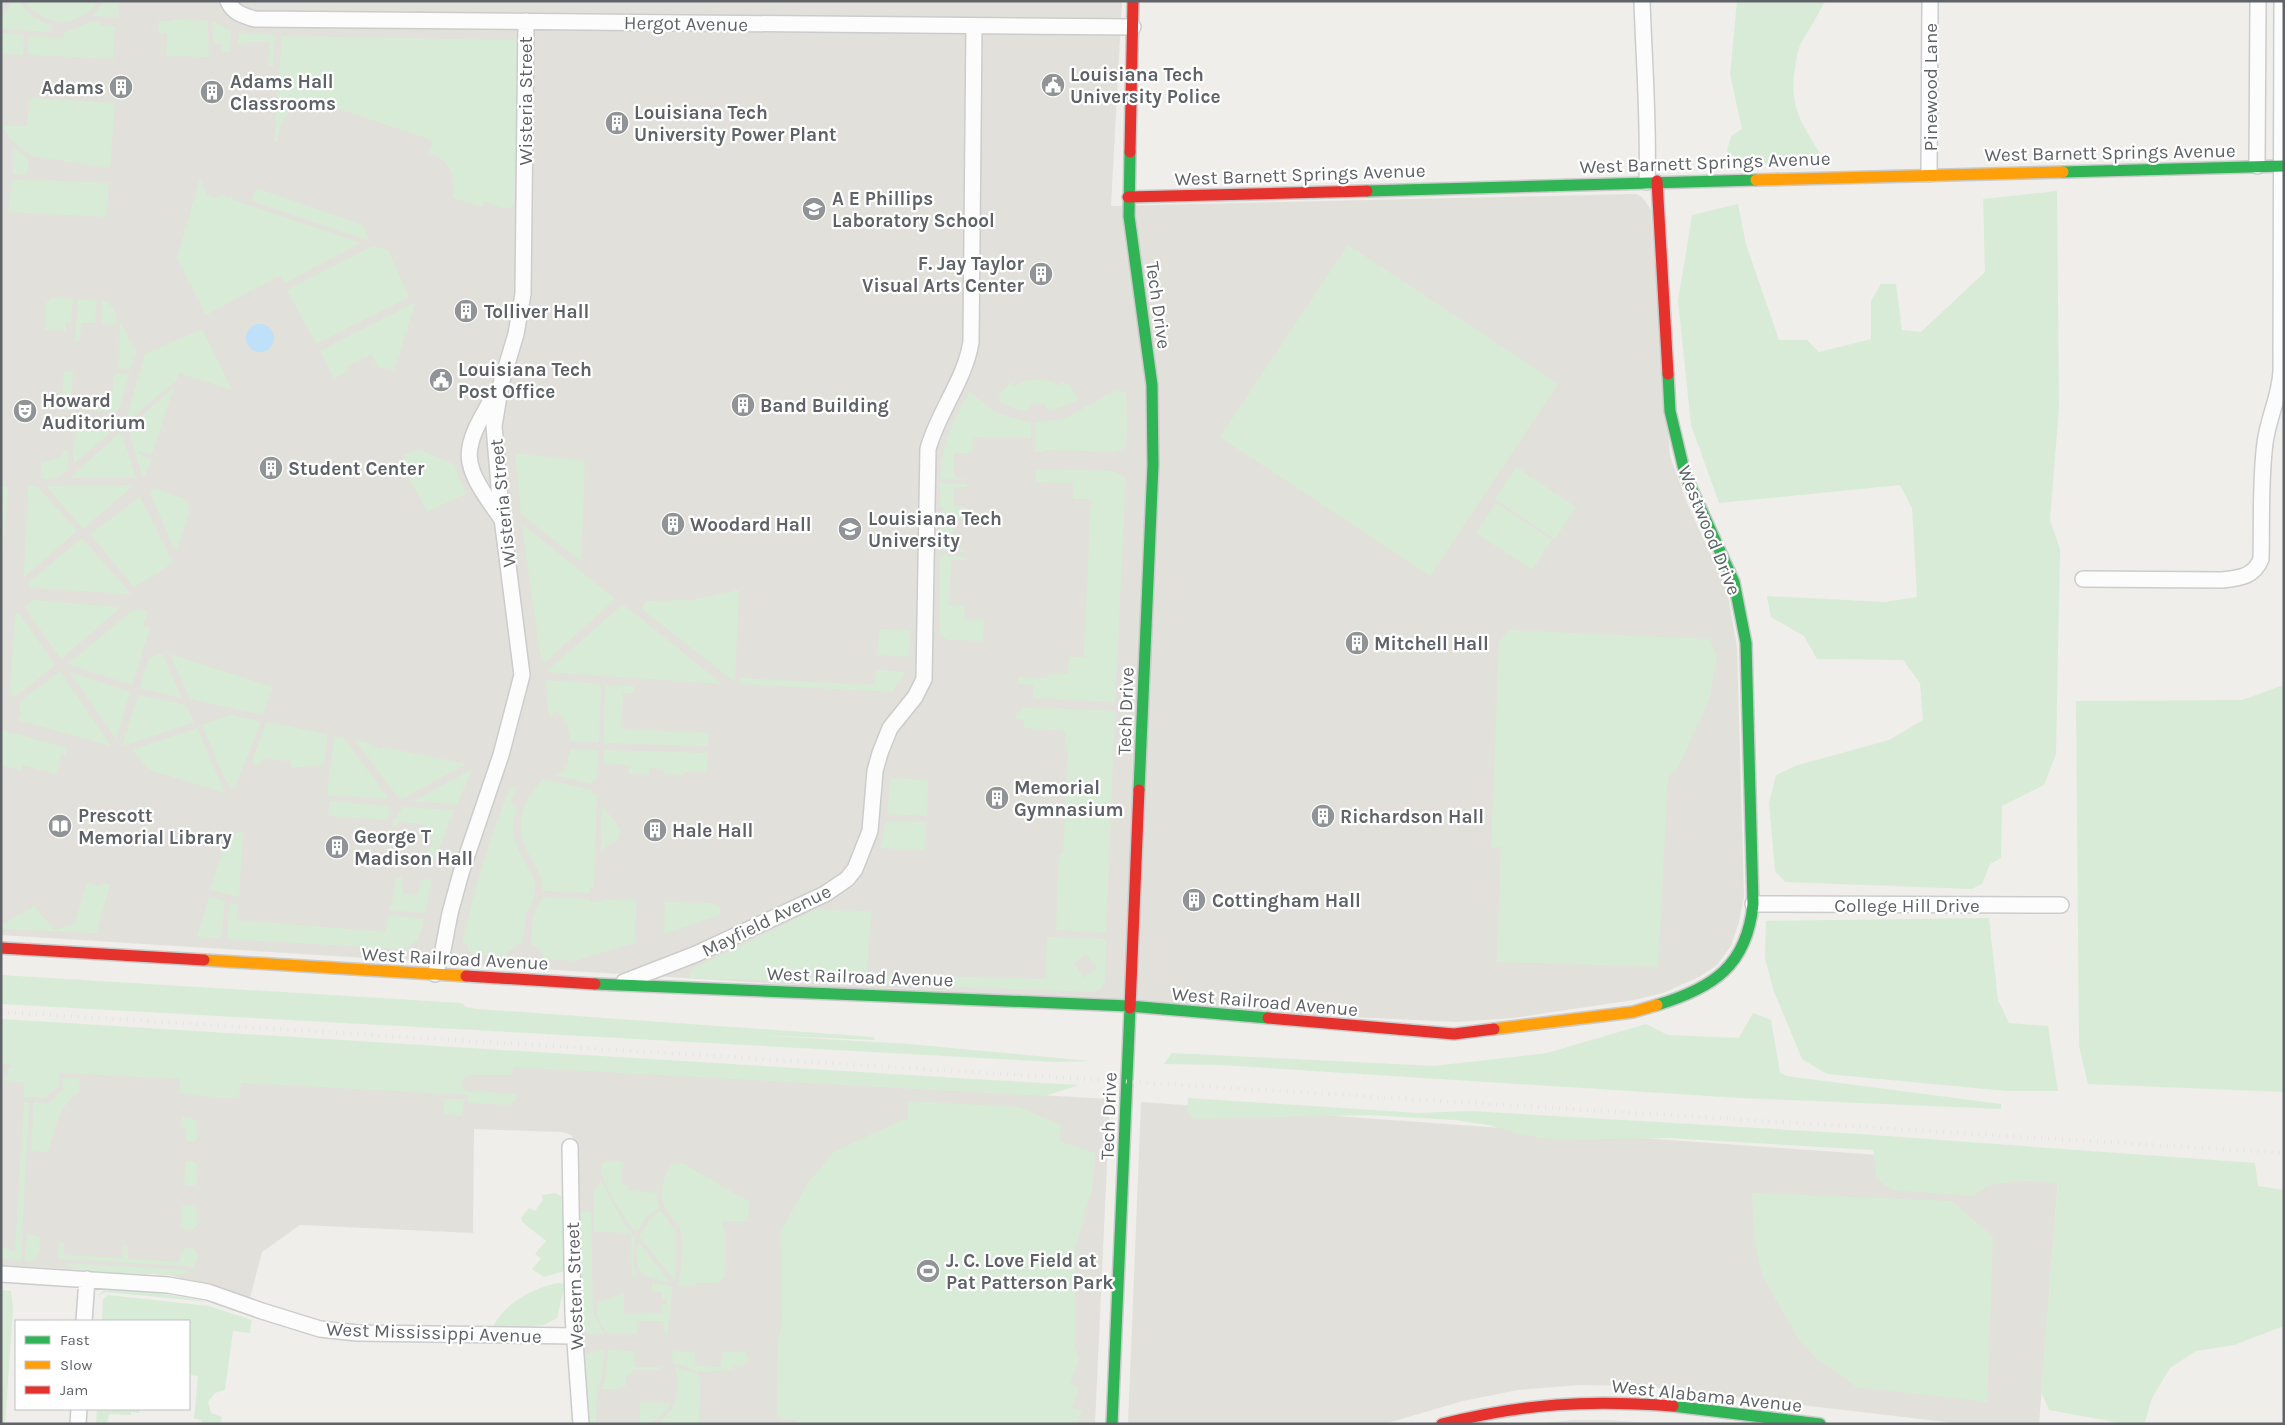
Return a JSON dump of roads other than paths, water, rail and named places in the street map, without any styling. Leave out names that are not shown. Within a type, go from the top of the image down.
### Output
[{"type":"street","name":"Hergot Avenue","points":[[228,1],[231,7],[240,14],[255,19],[1133,27]]},
{"type":"street","name":"Tech Drive","points":[[1112,1424],[1153,465],[1152,385],[1128,197],[1134,1]]},
{"type":"street","name":"Westwood Drive","points":[[1642,1],[1644,65],[1652,182],[1667,380],[1673,426],[1685,474],[1734,582],[1746,643],[1753,904],[1751,924],[1738,955],[1727,970],[1710,984]]},
{"type":"street","name":"Pinewood Lane","points":[[1930,1],[1930,174]]},
{"type":"street","points":[[2257,166],[2258,1]]},
{"type":"street","points":[[2083,579],[2222,580],[2242,578],[2252,572],[2260,559],[2264,445],[2278,411],[2281,371],[2282,1]]},
{"type":"street","name":"Wisteria Street","points":[[435,974],[443,950],[450,913],[461,873],[500,754],[522,675],[502,520],[494,426],[501,384],[516,334],[523,294],[526,21]]},
{"type":"street","name":"Mayfield Avenue","points":[[616,985],[696,954],[825,894],[847,879],[856,869],[864,848],[870,831],[875,771],[880,753],[890,728],[915,697],[924,679],[928,450],[937,421],[965,364],[971,342],[974,26]]},
{"type":"street","name":"West Barnett Springs Avenue","points":[[1128,197],[2282,166]]},
{"type":"street","points":[[501,384],[474,430],[469,449],[475,480],[502,520]]},
{"type":"street","name":"College Hill Drive","points":[[1753,904],[2061,905]]},
{"type":"street","name":"West Railroad Avenue","points":[[1,948],[616,985],[875,994],[1130,1006],[1454,1034],[1633,1012],[1663,1005],[1710,984]]},
{"type":"street","name":"Western Street","points":[[570,1147],[574,1336],[581,1424]]},
{"type":"street","name":"West Mississippi Avenue","points":[[1,1274],[168,1285],[208,1292],[262,1312],[320,1329],[366,1333],[574,1336]]},
{"type":"street","points":[[84,1320],[87,1279]]},
{"type":"street","name":"West Alabama Avenue","points":[[1442,1424],[1492,1411],[1530,1406],[1602,1402],[1671,1406],[1820,1424]]},
{"type":"street","points":[[78,1424],[79,1410]]},
{"type":"water","points":[[260,324],[270,328],[274,338],[270,348],[260,352],[250,348],[246,338],[250,328]]},
{"type":"railway","points":[[1,1012],[2284,1153]]},
{"type":"place","name":"Louisiana Tech University Police","points":[[1053,85]]},
{"type":"place","name":"Adams","points":[[121,87]]},
{"type":"place","name":"Adams Hall Classrooms","points":[[212,92]]},
{"type":"place","name":"Louisiana Tech University Power Plant","points":[[617,123]]},
{"type":"place","name":"A E Phillips Laboratory School","points":[[814,209]]},
{"type":"place","name":"F. Jay Taylor Visual Arts Center","points":[[1041,274]]},
{"type":"place","name":"Tolliver Hall","points":[[466,311]]},
{"type":"place","name":"Louisiana Tech Post Office","points":[[441,380]]},
{"type":"place","name":"Band Building","points":[[743,405]]},
{"type":"place","name":"Howard Auditorium","points":[[25,411]]},
{"type":"place","name":"Student Center","points":[[271,468]]},
{"type":"place","name":"Woodard Hall","points":[[673,524]]},
{"type":"place","name":"Louisiana Tech University","points":[[850,529]]},
{"type":"place","name":"Mitchell Hall","points":[[1357,643]]},
{"type":"place","name":"Memorial Gymnasium","points":[[997,798]]},
{"type":"place","name":"Richardson Hall","points":[[1323,816]]},
{"type":"place","name":"Prescott Memorial Library","points":[[60,826]]},
{"type":"place","name":"Hale Hall","points":[[655,830]]},
{"type":"place","name":"George T Madison Hall","points":[[337,847]]},
{"type":"place","name":"Cottingham Hall","points":[[1194,900]]},
{"type":"place","name":"J. C. Love Field at Pat Patterson Park","points":[[928,1271]]}]
